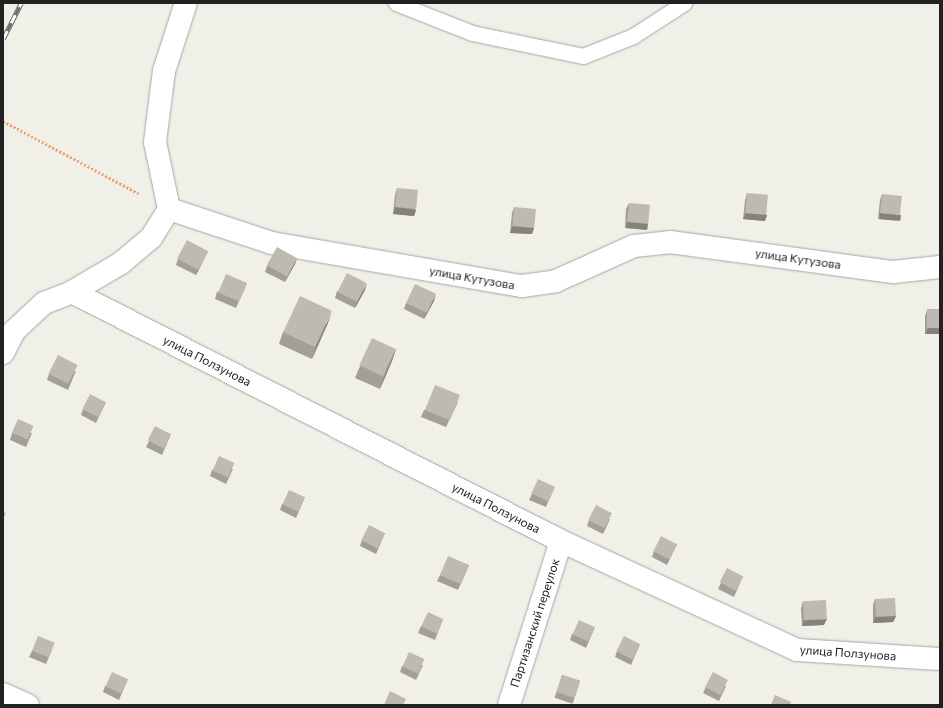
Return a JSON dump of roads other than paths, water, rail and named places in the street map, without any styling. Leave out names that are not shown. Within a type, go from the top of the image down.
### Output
[{"type":"street","points":[[3,353],[14,331],[44,303],[72,292],[121,263],[151,238],[169,209],[155,142],[164,71],[186,3]]},
{"type":"street","name":"улица Кутузова","points":[[169,209],[272,243],[522,286],[556,281],[634,246],[670,242],[893,272],[940,267]]},
{"type":"street","name":"улица Ползунова","points":[[72,292],[561,541],[797,650],[940,659]]},
{"type":"street","name":"Партизанский переулок","points":[[509,705],[561,541]]},
{"type":"street","points":[[3,694],[28,705]]},
{"type":"lane","points":[[396,3],[472,33],[583,56],[633,36],[684,3]]},
{"type":"railway","points":[[3,39],[21,3]]}]
